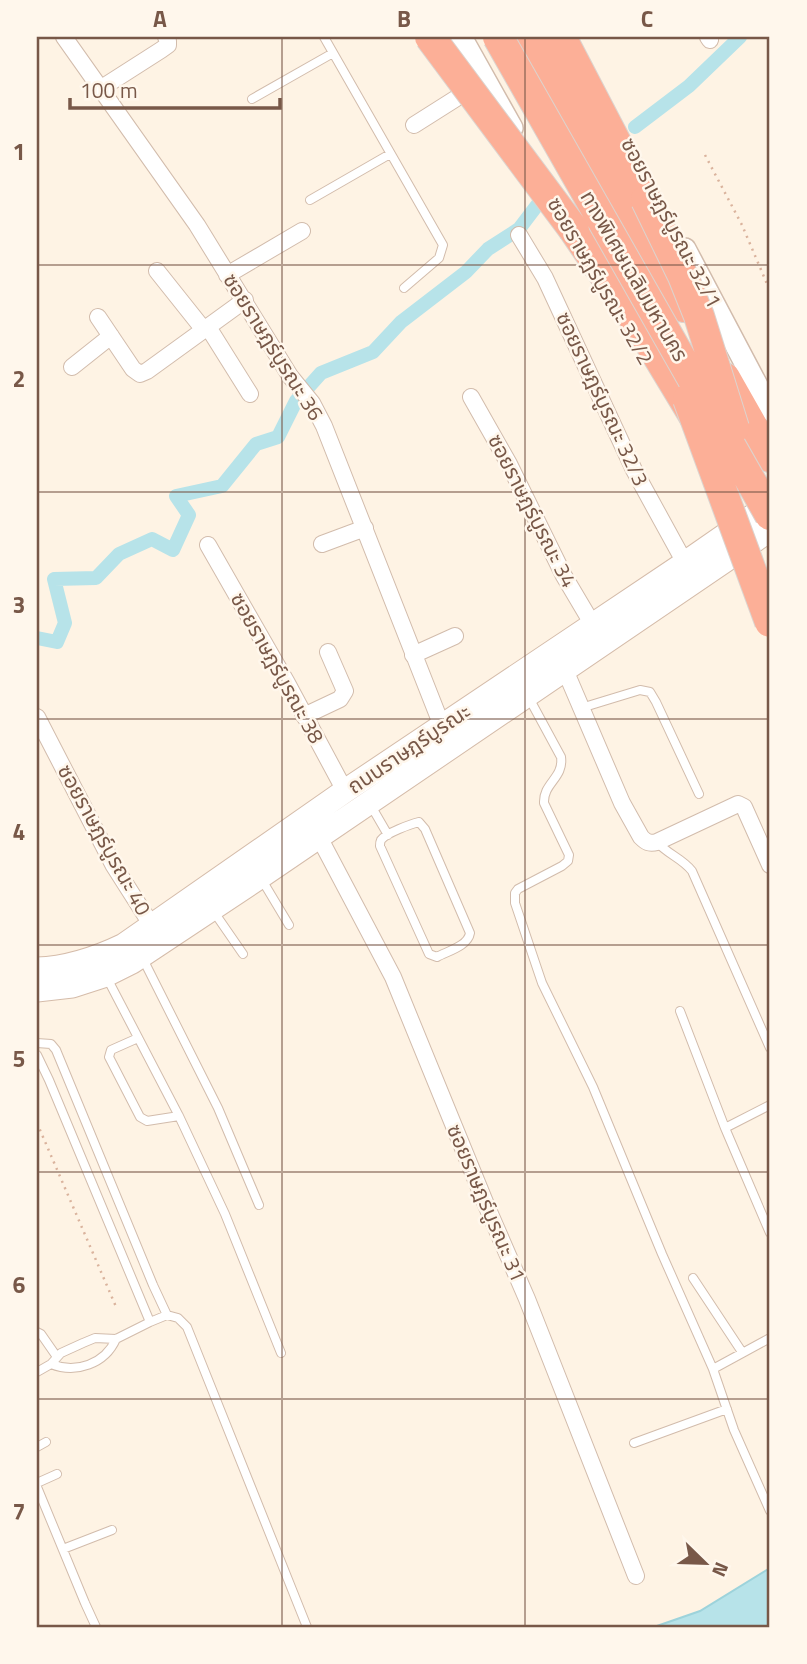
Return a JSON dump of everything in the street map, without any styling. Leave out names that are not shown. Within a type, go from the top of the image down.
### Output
[{"type":"highway","points":[[430,37],[606,276],[694,416]]},
{"type":"highway","name":"ทางพิเศษเฉลิมมหานคร","points":[[498,37],[770,515]]},
{"type":"highway","name":"ทางพิเศษเฉลิมมหานคร","points":[[530,37],[770,457]]},
{"type":"highway","points":[[561,37],[683,276],[708,340],[761,527]]},
{"type":"highway","points":[[741,452],[703,357],[645,266],[657,319],[770,622]]},
{"type":"main road","name":"ถนนราษฎร์บูรณะ","points":[[157,934],[212,909],[565,670],[761,527],[770,504]]},
{"type":"main road","name":"ถนนราษฎร์บูรณะ","points":[[39,970],[72,986],[106,975],[345,791],[685,563],[761,527]]},
{"type":"main road","name":"ถนนราษฎร์บูรณะ","points":[[39,970],[107,953],[132,954]]},
{"type":"street","name":"ซอยราษฎร์บูรณะ 36","points":[[64,37],[197,225],[301,390],[312,403],[324,426],[442,726]]},
{"type":"street","points":[[100,89],[161,50],[168,44],[166,37]]},
{"type":"street","name":"ซอยราษฎร์บูรณะ 32/2","points":[[461,37],[553,201],[761,527]]},
{"type":"street","name":"ซอยราษฎร์บูรณะ 32/1","points":[[572,37],[770,410]]},
{"type":"street","points":[[414,125],[485,80]]},
{"type":"street","points":[[227,275],[302,231]]},
{"type":"street","name":"ซอยราษฎร์บูรณะ 32/3","points":[[519,235],[545,278],[634,470],[685,563]]},
{"type":"street","points":[[157,271],[206,328],[250,394]]},
{"type":"street","points":[[98,317],[133,369],[140,374],[245,300]]},
{"type":"street","points":[[72,367],[111,336]]},
{"type":"street","name":"ซอยราษฎร์บูรณะ 34","points":[[471,397],[593,625]]},
{"type":"street","points":[[322,544],[365,528]]},
{"type":"street","name":"ซอยราษฎร์บูรณะ 38","points":[[208,545],[345,791]]},
{"type":"street","points":[[414,654],[455,636]]},
{"type":"street","points":[[304,716],[344,696],[345,691],[328,652]]},
{"type":"street","points":[[565,670],[622,803],[641,837],[650,844],[657,842],[738,804],[744,807],[770,865]]},
{"type":"street","name":"ซอยราษฎร์บูรณะ 40","points":[[37,717],[114,866],[157,934]]},
{"type":"street","name":"ซอยราษฎร์บูรณะ 31","points":[[319,837],[393,977],[486,1207],[527,1299],[636,1576]]},
{"type":"lane","points":[[324,37],[443,245],[439,258],[404,288]]},
{"type":"lane","points":[[252,99],[333,53]]},
{"type":"lane","points":[[310,200],[390,153]]},
{"type":"lane","points":[[582,708],[640,690],[650,692],[699,794]]},
{"type":"lane","points":[[528,695],[561,757],[560,772],[543,795],[544,803],[569,855],[568,861],[562,866],[517,889],[515,903],[542,983],[593,1087],[656,1242],[713,1368],[734,1430],[770,1511]]},
{"type":"lane","points":[[369,803],[388,835]]},
{"type":"lane","points":[[412,823],[421,823],[470,933],[466,942],[437,957],[429,954],[381,849],[381,840],[388,835],[412,823]]},
{"type":"lane","points":[[657,842],[685,862],[692,871],[770,1048]]},
{"type":"lane","points":[[260,877],[289,925]]},
{"type":"lane","points":[[212,909],[243,954]]},
{"type":"lane","points":[[132,954],[218,1108],[259,1205]]},
{"type":"lane","points":[[106,975],[225,1214],[281,1353]]},
{"type":"lane","points":[[680,1011],[725,1128],[770,1233]]},
{"type":"lane","points":[[138,1038],[111,1050],[108,1057],[143,1120],[178,1116]]},
{"type":"lane","points":[[38,1045],[51,1044],[56,1050],[153,1285],[167,1314],[178,1318],[187,1327],[307,1627]]},
{"type":"lane","points":[[37,1055],[150,1322]]},
{"type":"lane","points":[[725,1128],[770,1105]]},
{"type":"lane","points":[[693,1278],[742,1352]]},
{"type":"lane","points":[[37,1372],[51,1364],[61,1353],[95,1338],[116,1339],[167,1314]]},
{"type":"lane","points":[[37,1332],[57,1357]]},
{"type":"lane","points":[[713,1368],[770,1338]]},
{"type":"lane","points":[[51,1364],[59,1368],[74,1369],[99,1361],[111,1349],[116,1339]]},
{"type":"lane","points":[[634,1443],[727,1409]]},
{"type":"lane","points":[[37,1447],[46,1442]]},
{"type":"lane","points":[[57,1474],[37,1485],[96,1627]]},
{"type":"lane","points":[[63,1549],[112,1530]]},
{"type":"path","points":[[705,155],[743,225],[770,291]]},
{"type":"path","points":[[37,1123],[117,1309]]},
{"type":"water","points":[[770,1568],[770,1627],[654,1627],[700,1611]]},
{"type":"waterway","points":[[635,127],[689,86],[740,37]]},
{"type":"waterway","points":[[37,638],[57,642],[65,623],[54,579],[96,578],[119,554],[152,539],[173,550],[189,515],[176,496],[222,486],[256,444],[278,437],[296,401],[321,373],[373,352],[401,322],[466,272],[488,249],[519,229],[538,204]]}]
